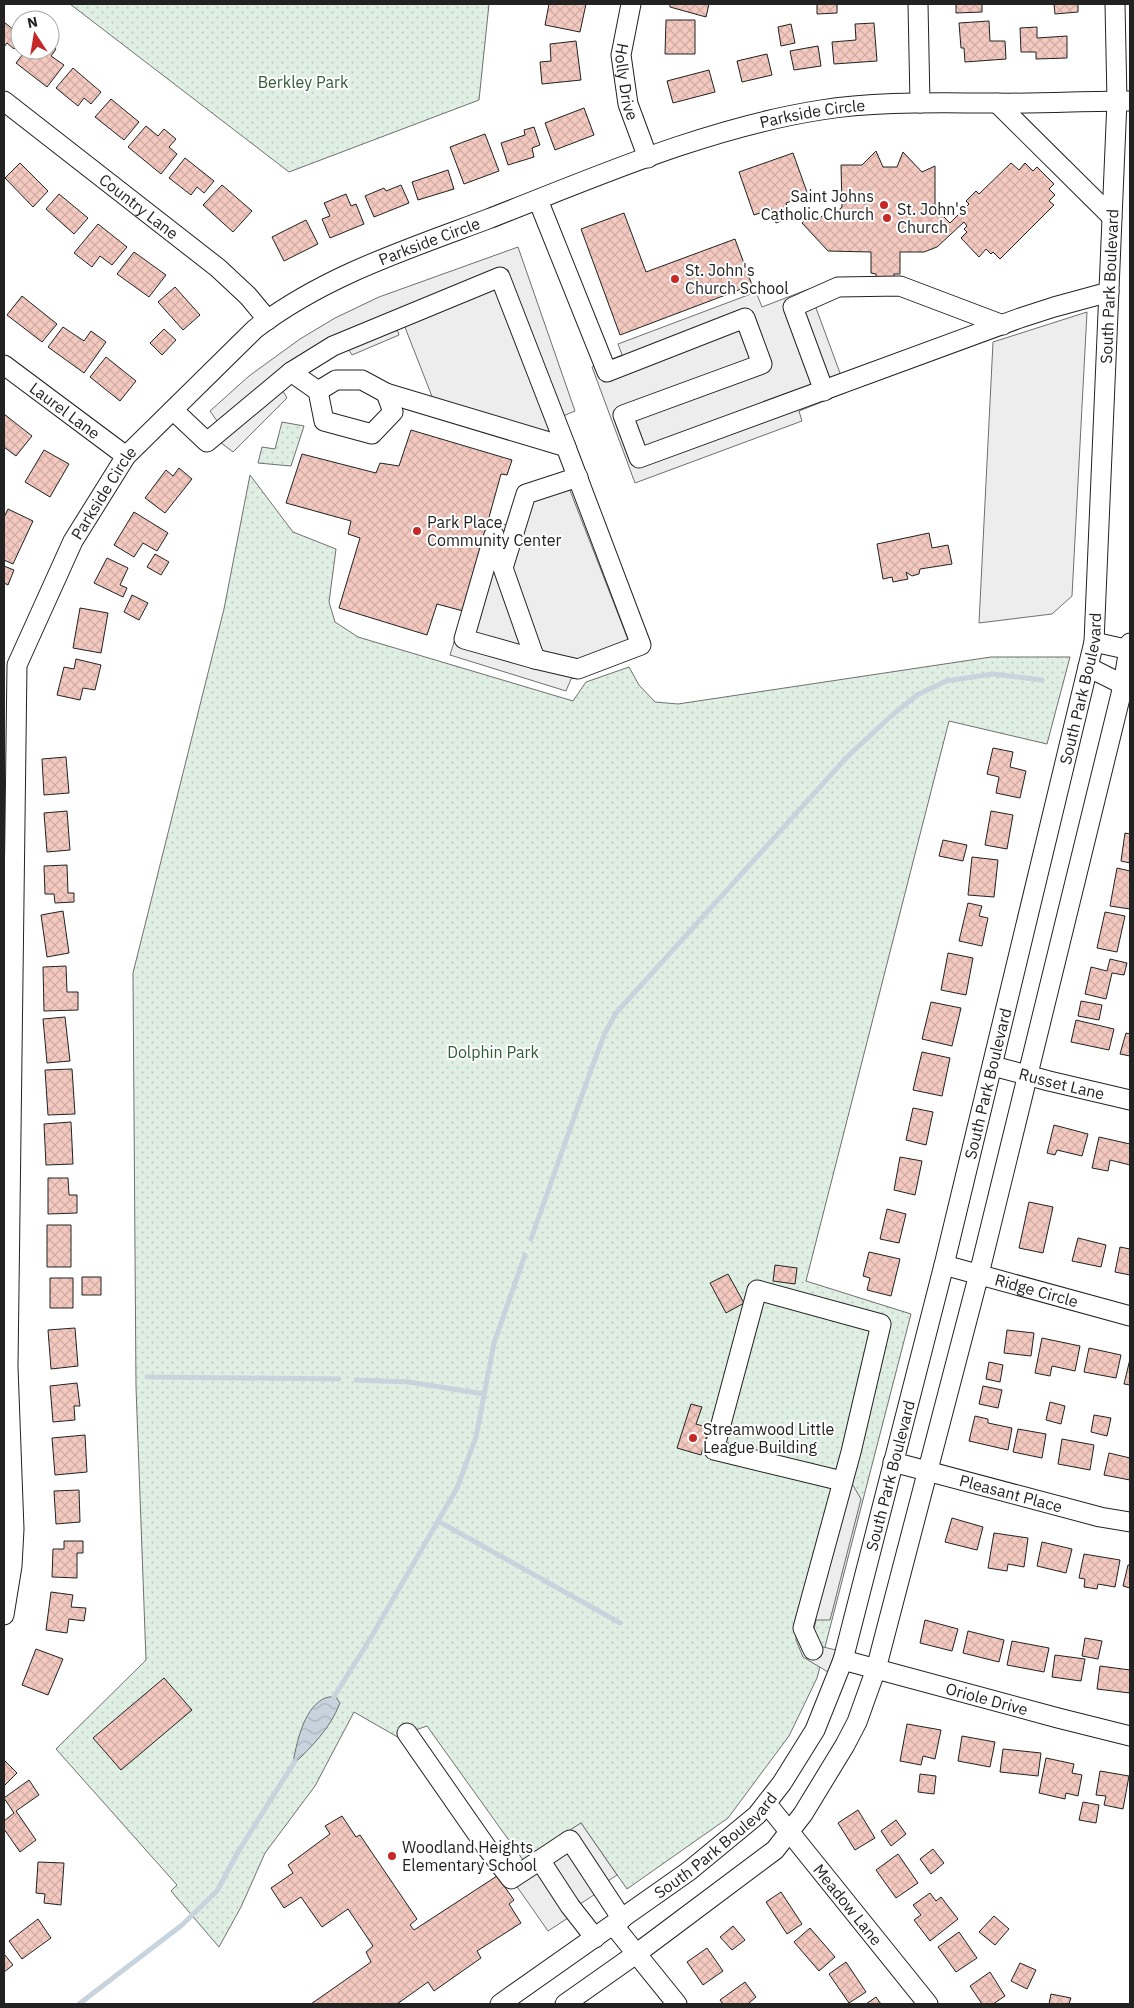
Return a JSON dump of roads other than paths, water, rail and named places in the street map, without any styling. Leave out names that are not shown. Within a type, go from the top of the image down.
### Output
[{"type":"street","name":"Holly Drive","points":[[631,4],[621,55],[628,104],[648,158]]},
{"type":"street","points":[[918,4],[920,103]]},
{"type":"street","name":"South Park Boulevard","points":[[500,2004],[618,1923],[689,1871],[757,1815],[767,1804],[815,1730],[843,1660],[993,1066],[1094,642],[1112,217],[1123,102],[1115,4]]},
{"type":"street","name":"Country Lane","points":[[4,101],[218,268],[248,296],[268,320]]},
{"type":"street","name":"Parkside Circle","points":[[4,1615],[12,1566],[14,1529],[6,1367],[10,662],[73,541],[126,456],[255,329],[336,279],[648,158],[740,127],[822,109],[920,103],[1123,102]]},
{"type":"street","points":[[997,104],[1112,217]]},
{"type":"street","points":[[538,200],[607,372],[745,318],[762,364],[623,415],[639,458],[1003,325],[1054,307],[1109,292]]},
{"type":"street","points":[[173,410],[208,442],[291,372],[333,346],[500,277],[641,645],[578,669],[464,639],[494,535]]},
{"type":"street","points":[[824,391],[793,307],[838,287],[900,286],[1003,325]]},
{"type":"street","name":"Laurel Lane","points":[[4,365],[126,456]]},
{"type":"street","points":[[291,372],[318,391],[324,420],[372,434],[393,412],[386,394]]},
{"type":"street","points":[[318,391],[336,380],[362,380],[386,394],[566,447]]},
{"type":"street","points":[[535,659],[503,568],[526,494],[578,477]]},
{"type":"street","points":[[1094,642],[1130,650]]},
{"type":"street","points":[[565,2004],[636,1954],[775,1850],[830,1772],[857,1722],[876,1669],[979,1274],[1127,687],[1130,643]]},
{"type":"street","points":[[1088,667],[1127,687]]},
{"type":"street","name":"Russet Lane","points":[[993,1066],[1130,1100]]},
{"type":"street","name":"Ridge Circle","points":[[944,1264],[1130,1316]]},
{"type":"street","points":[[813,1650],[803,1628],[850,1452],[881,1324],[757,1290],[714,1450],[842,1481]]},
{"type":"street","name":"Pleasant Place","points":[[893,1462],[1100,1517],[1130,1522]]},
{"type":"street","name":"Oriole Drive","points":[[843,1660],[1130,1736]]},
{"type":"street","points":[[407,1733],[487,1848],[511,1879],[570,1840],[636,1954],[677,2004]]},
{"type":"street","name":"Meadow Lane","points":[[767,1804],[928,2004]]},
{"type":"street","points":[[540,1860],[570,1906],[595,1938]]},
{"type":"water","points":[[335,1696],[340,1703],[331,1721],[292,1766],[302,1729],[310,1711],[323,1699]]},
{"type":"waterway","points":[[531,1239],[592,1067],[605,1033],[616,1013],[847,757],[917,695],[946,681],[993,674],[1042,680]]},
{"type":"waterway","points":[[332,1700],[370,1639],[457,1488],[476,1437],[494,1343],[525,1255]]},
{"type":"waterway","points":[[147,1377],[339,1379]]},
{"type":"waterway","points":[[356,1380],[409,1382],[484,1394]]},
{"type":"waterway","points":[[438,1521],[620,1623]]},
{"type":"waterway","points":[[79,2004],[182,1925],[217,1891],[238,1852],[295,1761]]},
{"type":"place","name":"Saint Johns Catholic Church","points":[[884,205]]},
{"type":"place","name":"St. John's Church","points":[[887,218]]},
{"type":"place","name":"St. John's Church School","points":[[675,279]]},
{"type":"place","name":"Park Place Community Center","points":[[417,531]]},
{"type":"place","name":"Streamwood Little League Building","points":[[693,1438]]},
{"type":"place","name":"Woodland Heights Elementary School","points":[[392,1856]]},
{"type":"park label","name":"Berkley Park","points":[[303,82]]},
{"type":"park label","name":"Dolphin Park","points":[[493,1052]]}]
